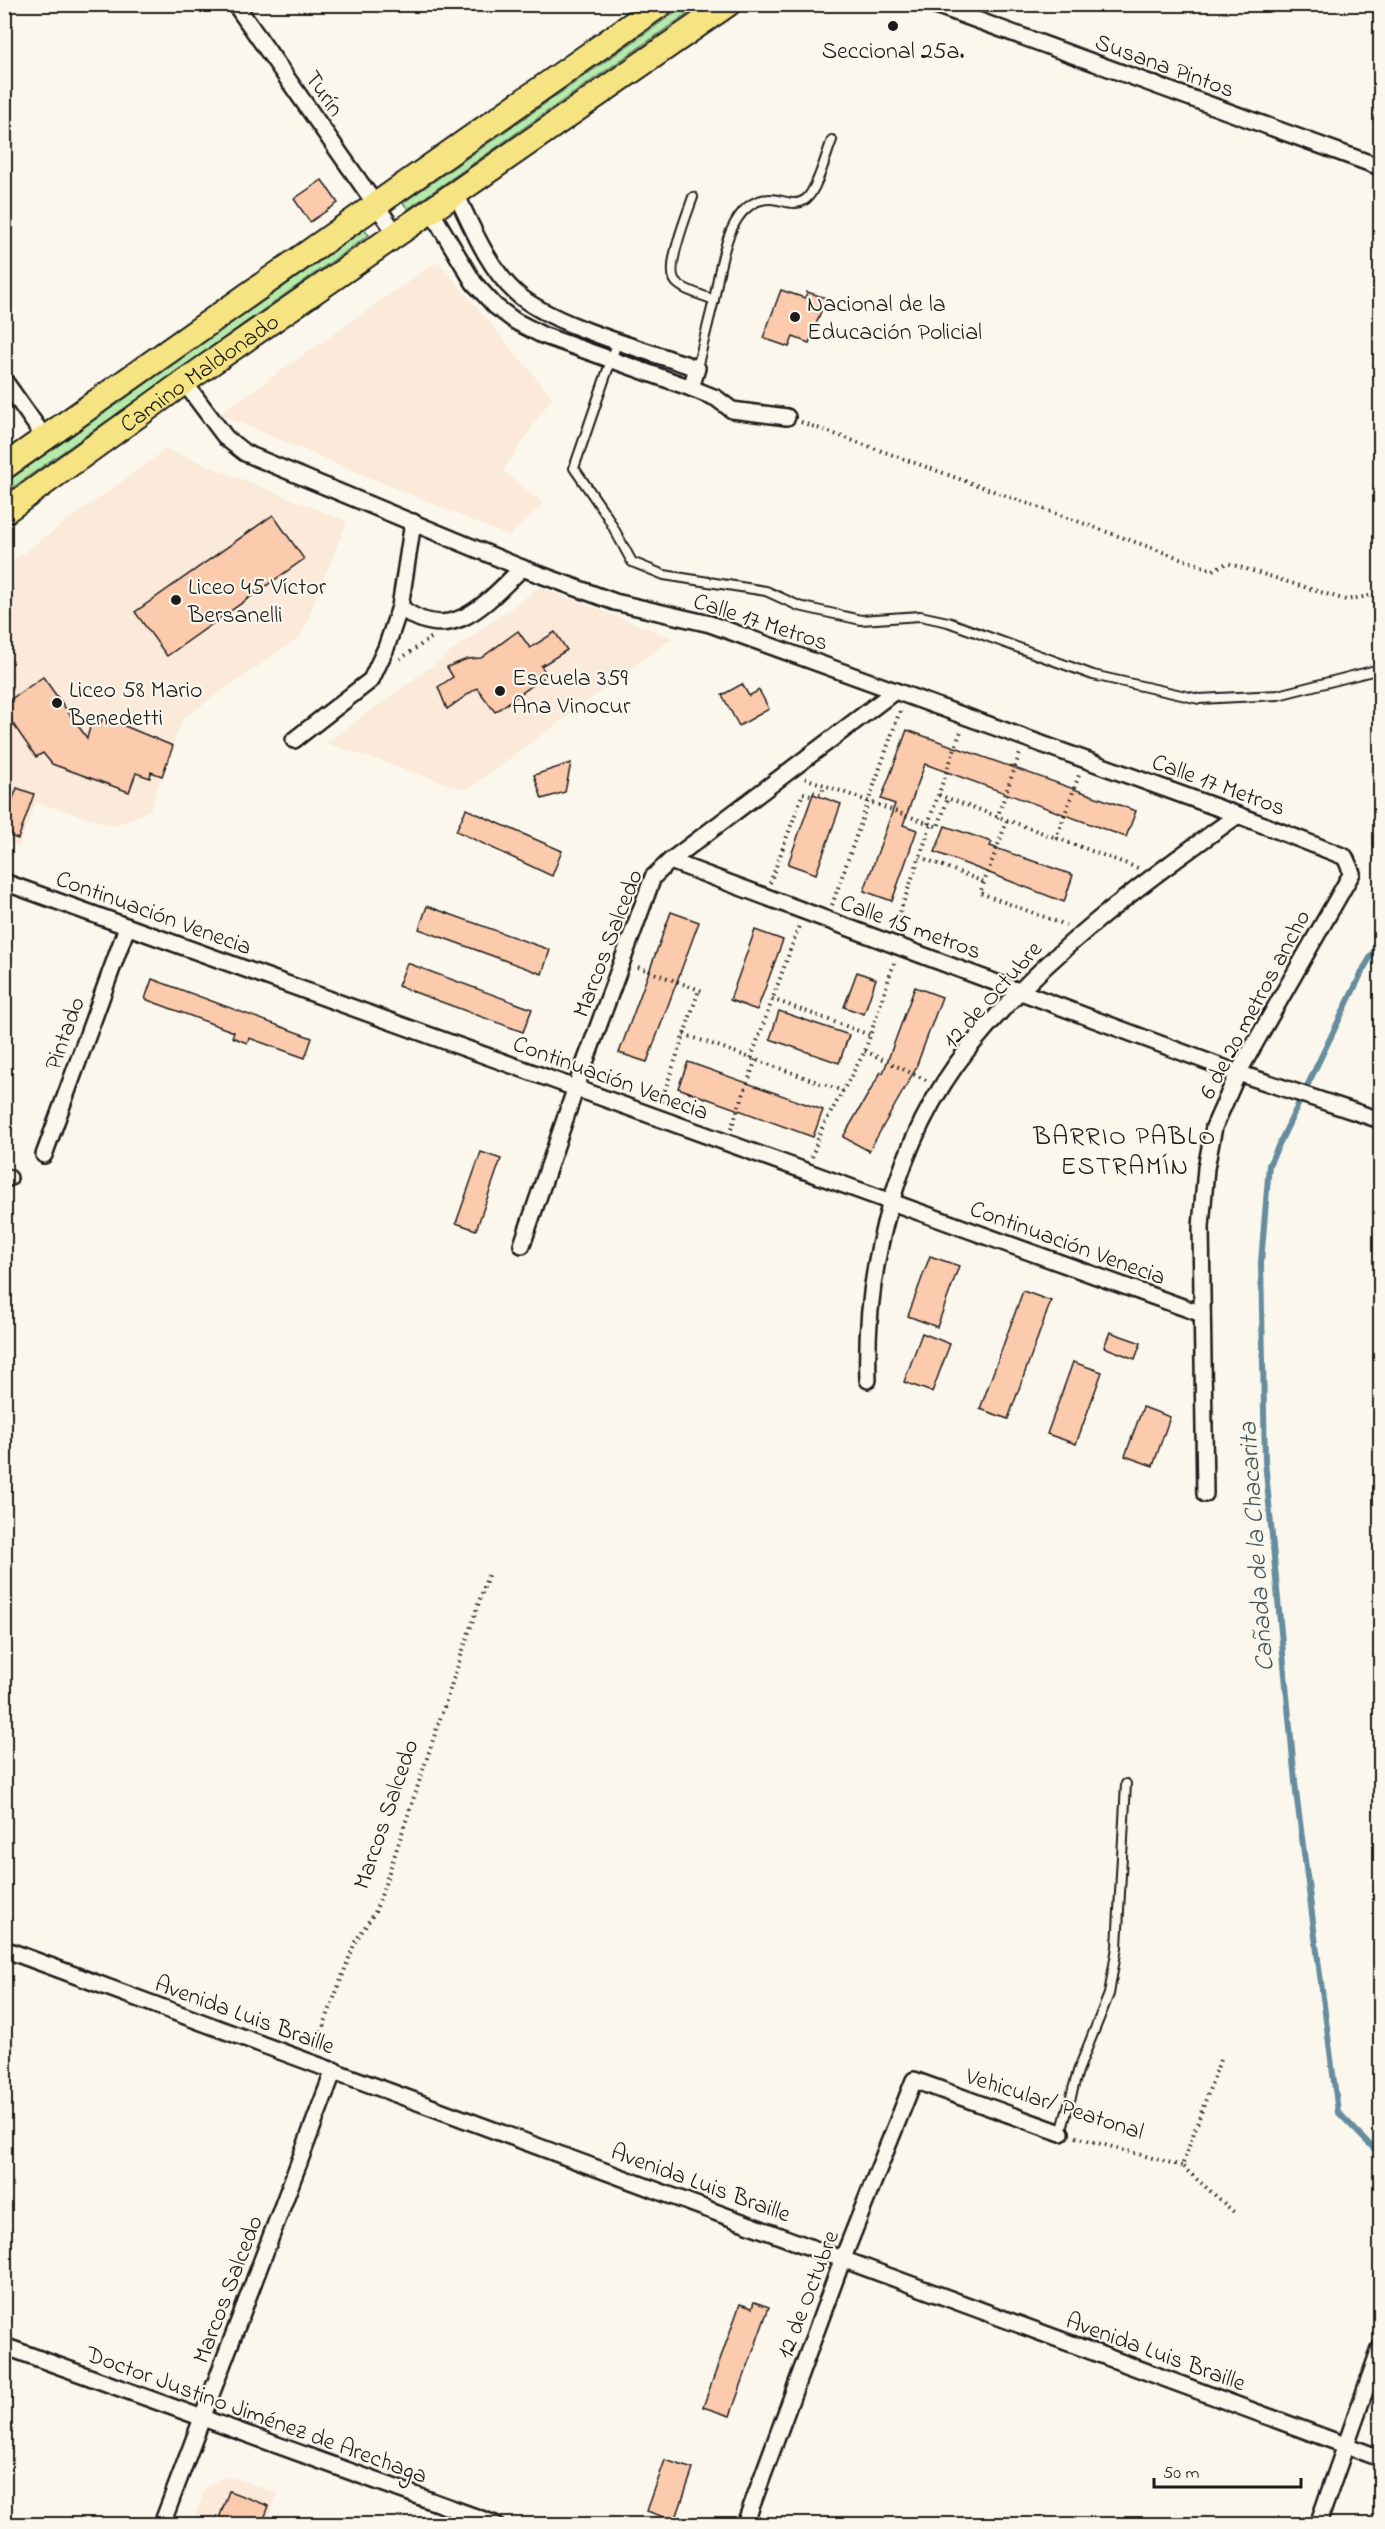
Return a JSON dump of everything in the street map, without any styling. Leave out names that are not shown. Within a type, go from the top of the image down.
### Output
[{"type":"main road","name":"Camino Maldonado","points":[[4,467],[377,207],[661,4]]},
{"type":"main road","name":"Camino Maldonado","points":[[4,512],[184,382],[728,4]]},
{"type":"street","name":"Turín","points":[[236,4],[377,207]]},
{"type":"street","name":"Susana Pintos","points":[[933,4],[1380,167]]},
{"type":"street","points":[[456,194],[476,235],[514,291],[545,311],[697,368],[691,388]]},
{"type":"street","points":[[377,207],[397,235]]},
{"type":"street","points":[[431,211],[474,283],[495,306],[542,335],[691,388],[716,398],[732,410],[787,417]]},
{"type":"street","points":[[4,380],[45,438]]},
{"type":"street","name":"Calle 17 Metros","points":[[184,382],[226,438],[245,453],[522,568],[615,602],[710,624],[1238,815],[1345,856],[1350,865]]},
{"type":"street","points":[[294,740],[370,680],[386,648],[400,608],[413,522]]},
{"type":"street","points":[[400,608],[421,621],[452,624],[484,605],[522,568]]},
{"type":"street","name":"Marcos Salcedo","points":[[522,1245],[576,1087],[653,877],[670,861],[788,772],[900,693]]},
{"type":"street","name":"12 de Octubre","points":[[868,1380],[867,1341],[870,1309],[879,1249],[890,1202],[916,1134],[967,1050],[1020,990],[1083,932],[1155,874],[1238,815]]},
{"type":"street","name":"Calle 15 metros","points":[[670,861],[1238,1073],[1380,1120]]},
{"type":"street","name":"6 de 20 metros ancho","points":[[1205,1494],[1201,1227],[1206,1168],[1214,1127],[1238,1073],[1352,873],[1350,865]]},
{"type":"street","name":"Continuación Venecia","points":[[4,882],[1202,1314]]},
{"type":"street","name":"Pintado","points":[[44,1155],[127,927]]},
{"type":"street","name":"Avenida Luis Braille","points":[[4,1949],[1380,2458]]},
{"type":"street","name":"Marcos Salcedo","points":[[162,2524],[334,2070]]},
{"type":"street","name":"12 de Octubre","points":[[745,2524],[843,2258],[914,2080]]},
{"type":"street","name":"Vehicular/ Peatonal","points":[[914,2080],[1061,2133]]},
{"type":"street","name":"Doctor Justino Jiménez de Arechaga","points":[[4,2346],[495,2524]]},
{"type":"street","points":[[1318,2524],[1348,2446],[1380,2348]]},
{"type":"lane","points":[[697,368],[714,300],[720,262],[726,241],[738,220],[751,205],[769,199],[795,203],[804,201],[811,194],[832,140]]},
{"type":"lane","points":[[693,196],[672,264],[672,276],[676,283],[714,300]]},
{"type":"lane","points":[[618,340],[574,468],[607,516],[632,562],[664,575],[766,591],[799,606],[861,620],[920,616],[948,622],[1093,675],[1199,699],[1278,695],[1377,670],[1380,666]]},
{"type":"lane","points":[[1061,2133],[1078,2071],[1109,1994],[1117,1947],[1126,1784]]},
{"type":"path","points":[[787,417],[1213,570],[1227,563],[1346,600],[1380,594]]},
{"type":"path","points":[[398,661],[452,624]]},
{"type":"path","points":[[833,900],[868,802],[900,693]]},
{"type":"path","points":[[808,1172],[821,1130],[865,1051],[920,857],[967,717]]},
{"type":"path","points":[[997,818],[1025,738]]},
{"type":"path","points":[[1056,839],[1085,759]]},
{"type":"path","points":[[788,772],[938,827],[948,798]]},
{"type":"path","points":[[772,877],[803,793],[821,794],[825,785]]},
{"type":"path","points":[[939,795],[1155,874]]},
{"type":"path","points":[[1007,821],[980,893],[1083,932]]},
{"type":"path","points":[[920,857],[984,882]]},
{"type":"path","points":[[726,1142],[772,999],[804,911]]},
{"type":"path","points":[[622,961],[705,992]]},
{"type":"path","points":[[656,1117],[699,990]]},
{"type":"path","points":[[772,999],[870,1035]]},
{"type":"path","points":[[684,1034],[843,1090]]},
{"type":"path","points":[[865,1051],[942,1090]]},
{"type":"path","name":"Marcos Salcedo","points":[[310,2062],[355,1942],[375,1912],[380,1899],[488,1575]]},
{"type":"path","points":[[1182,2166],[1220,2060]]},
{"type":"path","name":"Vehicular/ Peatonal","points":[[1061,2133],[1182,2166],[1236,2214]]},
{"type":"shaded area","points":[[438,261],[552,397],[503,471],[543,504],[509,536],[219,414]]},
{"type":"shaded area","name":"Liceo 45 Víctor Bersanelli","points":[[166,449],[347,521],[301,636],[182,719],[150,810],[114,826],[36,802],[19,847],[5,841],[4,567]]},
{"type":"shaded area","name":"Escuela 359 Ana Vinocur","points":[[540,587],[673,638],[467,790],[326,743]]},
{"type":"shaded area","points":[[232,2477],[278,2494],[266,2524],[191,2524],[206,2488],[219,2478]]},
{"type":"green space","points":[[687,4],[700,5],[408,209],[403,203]]},
{"type":"green space","points":[[364,230],[369,235],[5,493],[5,483]]},
{"type":"building","points":[[322,180],[338,203],[310,222],[294,199]]},
{"type":"building","name":"Nacional de la Educación Policial","points":[[781,290],[805,298],[807,292],[826,298],[809,343],[793,337],[789,347],[763,338]]},
{"type":"building","points":[[273,515],[304,559],[167,656],[135,612]]},
{"type":"building","points":[[518,631],[530,648],[555,632],[567,650],[541,666],[547,675],[495,712],[477,688],[447,709],[438,687],[453,677],[447,667],[467,659],[481,658]]},
{"type":"building","points":[[43,677],[87,738],[91,724],[99,727],[103,717],[173,746],[162,776],[151,772],[150,778],[136,773],[129,792],[52,764],[43,753],[36,757],[4,711],[4,704]]},
{"type":"building","points":[[742,684],[749,696],[759,690],[769,709],[739,726],[722,695]]},
{"type":"building","points":[[907,730],[1136,811],[1126,837],[925,764],[903,825],[917,830],[892,901],[864,891],[895,804],[881,799]]},
{"type":"building","points":[[571,763],[565,792],[542,799],[534,775]]},
{"type":"building","points":[[17,788],[34,794],[18,839],[4,834],[4,802],[11,804]]},
{"type":"building","points":[[813,794],[841,804],[816,874],[788,864]]},
{"type":"building","points":[[466,809],[562,851],[552,876],[456,831]]},
{"type":"building","points":[[945,826],[992,842],[990,846],[1073,875],[1064,902],[935,852]]},
{"type":"building","points":[[427,906],[550,950],[542,974],[419,929]]},
{"type":"building","points":[[671,912],[699,922],[647,1062],[619,1053]]},
{"type":"building","points":[[755,930],[783,940],[757,1010],[730,1000]]},
{"type":"building","points":[[407,963],[532,1009],[523,1032],[398,986]]},
{"type":"building","points":[[857,972],[876,979],[864,1014],[844,1007]]},
{"type":"building","points":[[152,979],[312,1038],[305,1058],[249,1038],[247,1043],[232,1037],[234,1032],[145,999]]},
{"type":"building","points":[[915,987],[942,997],[915,1070],[869,1151],[843,1137],[881,1072],[883,1073]]},
{"type":"building","points":[[779,1011],[849,1035],[839,1063],[770,1039]]},
{"type":"building","points":[[688,1062],[823,1110],[813,1137],[678,1088]]},
{"type":"building","points":[[481,1152],[501,1159],[476,1230],[456,1223]]},
{"type":"building","points":[[930,1256],[959,1266],[937,1327],[908,1316]]},
{"type":"building","points":[[1023,1291],[1051,1301],[1008,1419],[980,1409]]},
{"type":"building","points":[[1110,1332],[1141,1343],[1135,1359],[1104,1347]]},
{"type":"building","points":[[922,1333],[950,1344],[932,1392],[904,1382]]},
{"type":"building","points":[[1073,1362],[1102,1372],[1076,1444],[1047,1434]]},
{"type":"building","points":[[1143,1407],[1170,1417],[1153,1466],[1125,1456]]},
{"type":"building","points":[[754,2302],[769,2307],[730,2416],[703,2407],[740,2304],[752,2308]]},
{"type":"building","points":[[665,2460],[693,2469],[675,2521],[647,2511]]},
{"type":"building","points":[[229,2491],[269,2506],[262,2524],[217,2524]]},
{"type":"waterway","name":"Cañada de la Chacarita","points":[[1380,941],[1364,968],[1269,1165],[1261,1262],[1265,1461],[1296,1792],[1338,2112],[1380,2155]]},
{"type":"place","name":"Seccional 25a.","points":[[893,26]]},
{"type":"place","name":"Nacional de la Educación Policial","points":[[795,317]]},
{"type":"place","name":"Liceo 45 Víctor Bersanelli","points":[[176,600]]},
{"type":"place","name":"Escuela 359 Ana Vinocur","points":[[500,691]]},
{"type":"place","name":"Liceo 58 Mario Benedetti","points":[[57,703]]},
{"type":"district","name":"BARRIO PABLO ESTRAMÍN","points":[[1125,1150]]}]
